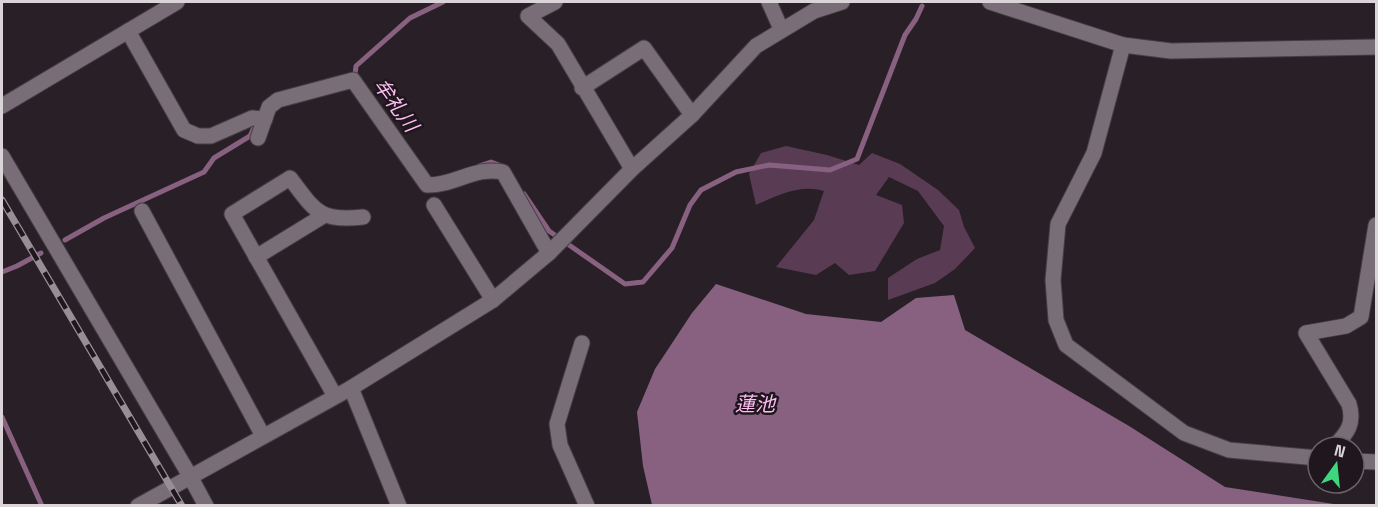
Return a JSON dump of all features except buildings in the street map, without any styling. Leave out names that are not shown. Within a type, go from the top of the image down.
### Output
[{"type":"street","points":[[2,106],[177,2]]},
{"type":"street","points":[[555,2],[528,16],[558,44],[582,88],[632,168]]},
{"type":"street","points":[[769,2],[781,29]]},
{"type":"street","points":[[138,506],[351,388],[493,300],[549,253],[632,168],[692,115],[756,46],[814,11],[842,2]]},
{"type":"street","points":[[990,2],[1123,45],[1182,51],[1377,47]]},
{"type":"street","points":[[128,31],[184,130],[198,136],[211,136],[252,118],[265,119]]},
{"type":"street","points":[[1123,45],[1094,153],[1058,224],[1053,280],[1056,320],[1066,345],[1184,433],[1229,450],[1306,457]]},
{"type":"street","points":[[582,88],[644,48],[692,115]]},
{"type":"street","points":[[258,138],[269,107],[278,100],[354,80],[427,184],[438,185],[490,169],[503,172],[549,253]]},
{"type":"street","points":[[2,156],[206,506]]},
{"type":"street","points":[[335,396],[232,214],[290,178],[310,205],[323,216],[343,219],[363,217]]},
{"type":"street","points":[[434,205],[493,300]]},
{"type":"street","points":[[142,212],[263,436]]},
{"type":"street","points":[[256,257],[323,216]]},
{"type":"street","points":[[1345,435],[1353,416],[1349,404],[1306,333],[1347,326],[1361,317],[1377,225]]},
{"type":"street","points":[[582,343],[558,424],[560,445],[587,506]]},
{"type":"street","points":[[351,388],[399,506]]},
{"type":"shaded area","points":[[786,146],[859,165],[872,153],[900,164],[938,190],[959,210],[964,227],[975,248],[955,269],[935,283],[888,300],[888,278],[917,259],[940,250],[944,226],[918,191],[889,177],[876,195],[902,205],[904,223],[875,271],[849,275],[835,263],[816,275],[776,267],[814,220],[824,191],[798,190],[781,194],[756,205],[749,174],[761,153]]},
{"type":"water","name":"蓮池","points":[[716,284],[806,314],[881,322],[916,298],[954,295],[965,330],[1129,426],[1225,487],[1340,505],[652,505],[643,466],[637,412],[655,369],[692,313]]},
{"type":"waterway","points":[[355,75],[356,66],[410,18],[443,2]]},
{"type":"waterway","points":[[524,194],[549,231],[625,284],[643,282],[672,248],[690,205],[701,190],[736,172],[769,165],[830,170],[857,159],[905,35],[922,6]]},
{"type":"waterway","name":"牟礼川","points":[[65,240],[104,218],[204,172],[214,158],[250,136],[255,125]]},
{"type":"waterway","name":"牟礼川","points":[[479,166],[491,162],[502,166]]},
{"type":"waterway","name":"牟礼川","points":[[2,272],[41,253]]},
{"type":"waterway","points":[[2,417],[42,506]]},
{"type":"railway","points":[[2,200],[182,506]]}]
